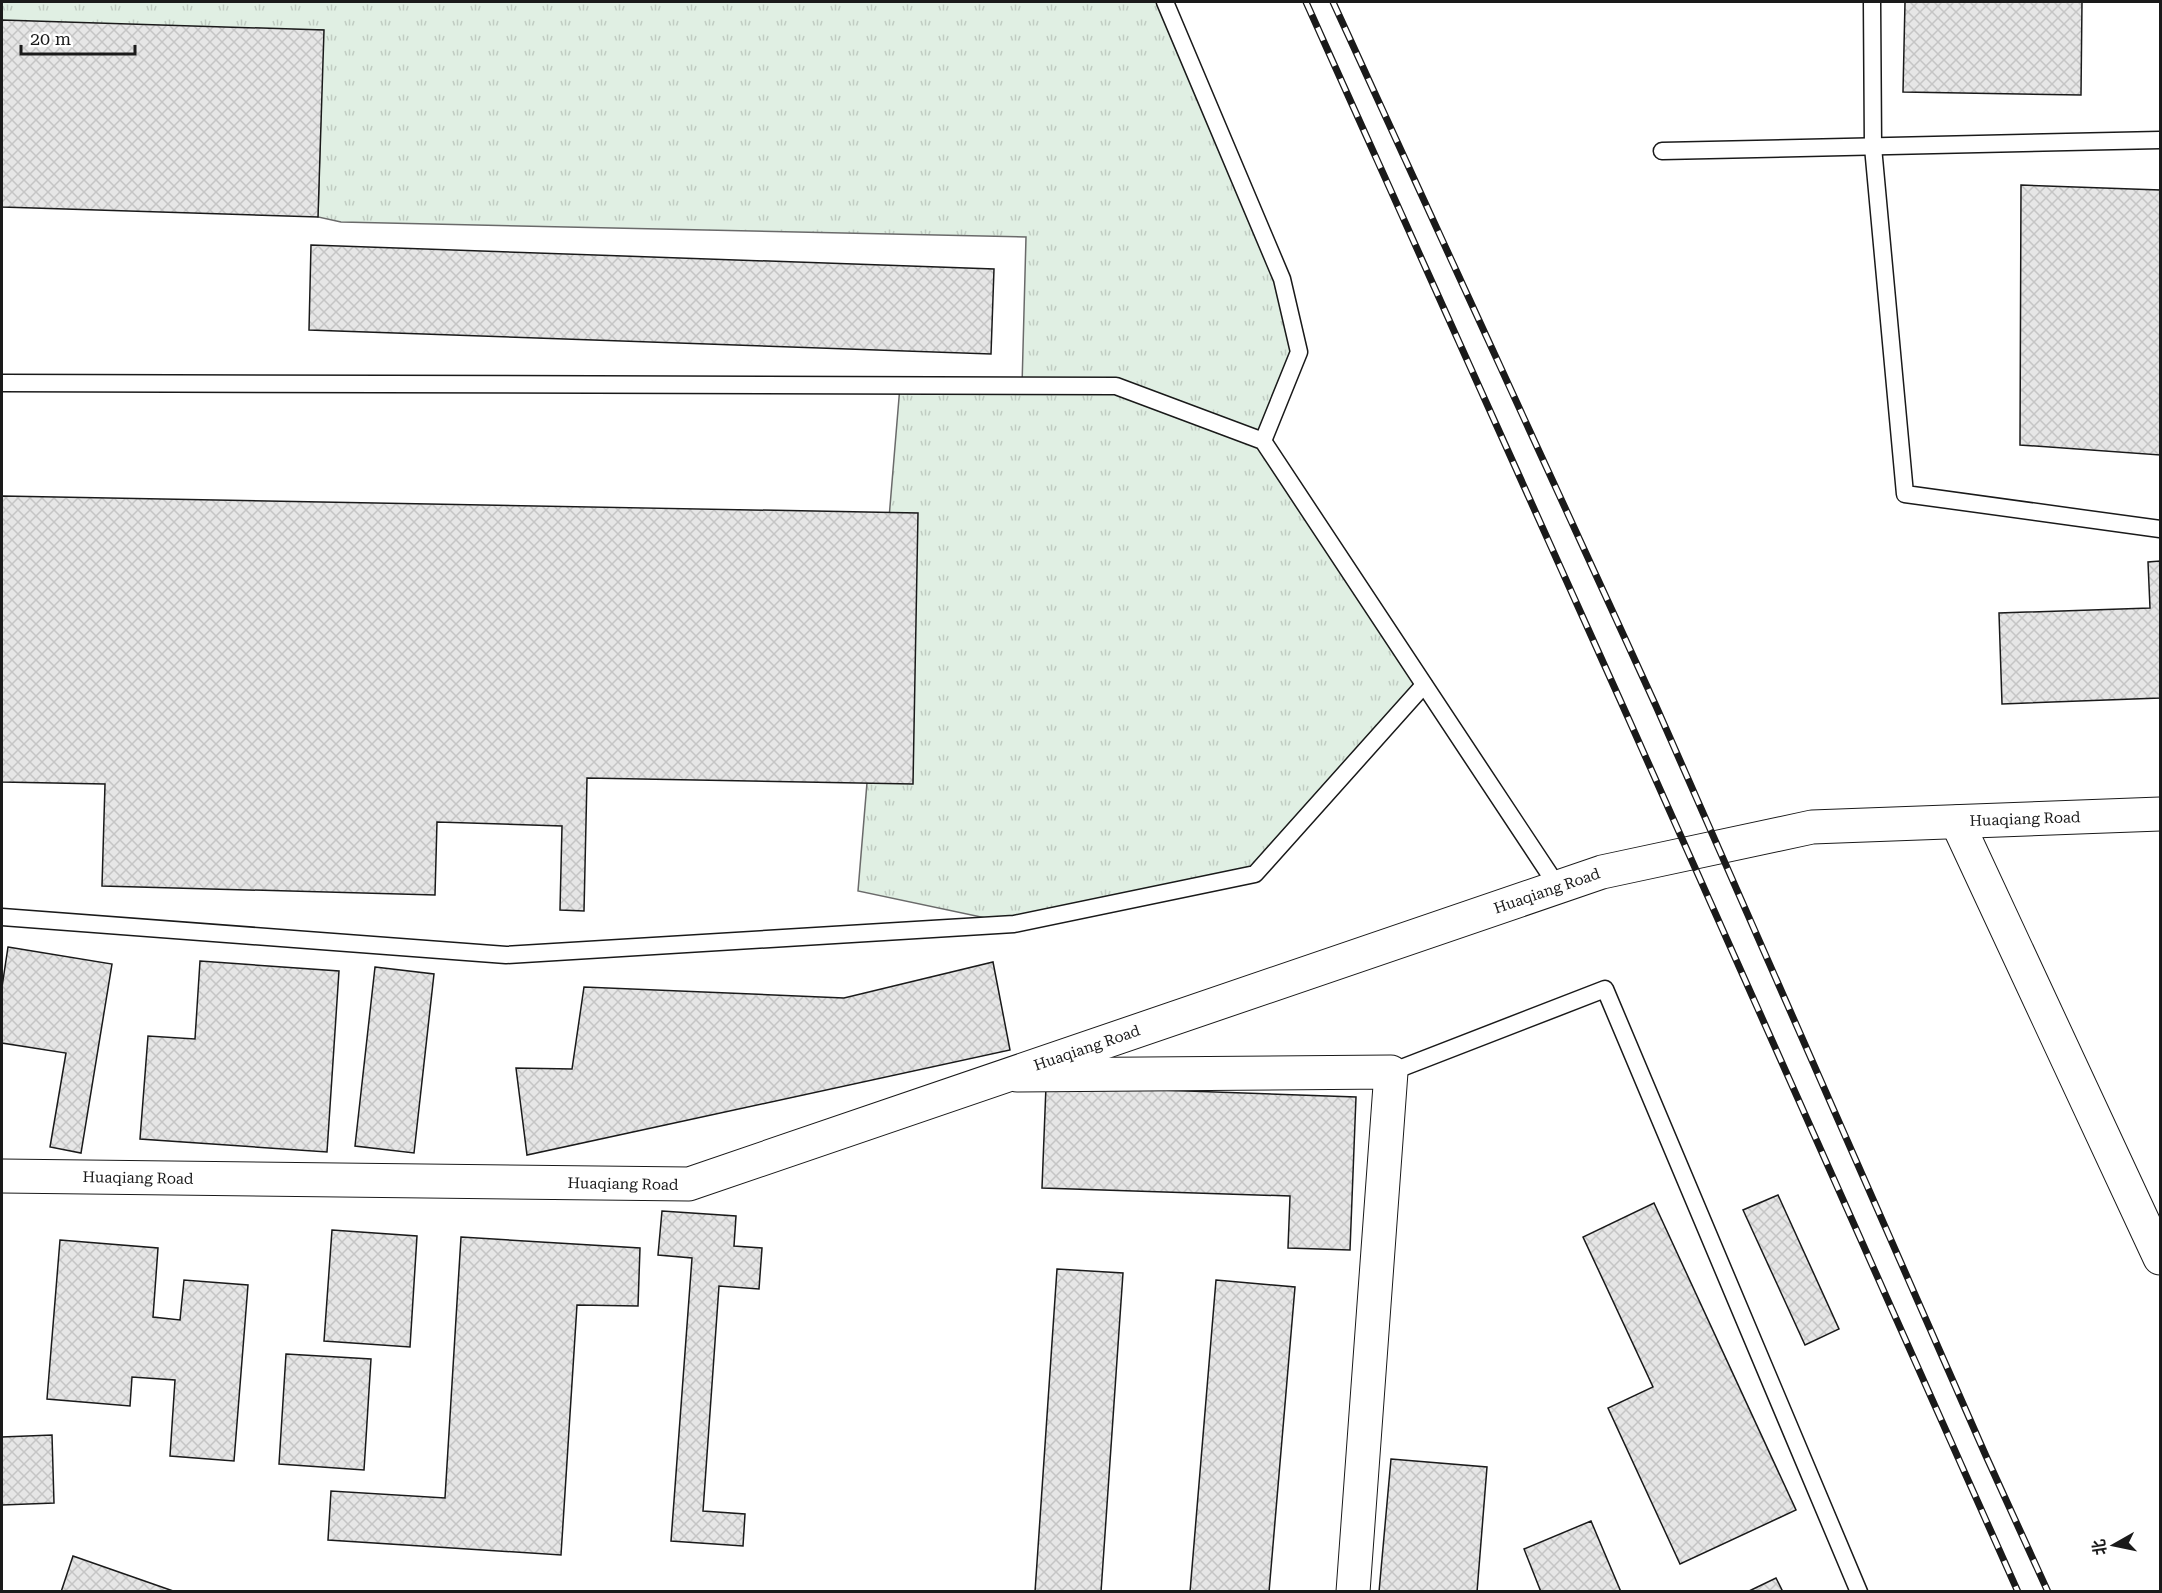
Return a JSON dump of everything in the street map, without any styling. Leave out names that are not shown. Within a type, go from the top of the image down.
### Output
[{"type":"street","name":"Huaqiang Road","points":[[2,1176],[689,1184],[1602,872],[1812,827],[2160,814]]},
{"type":"street","points":[[1957,822],[2160,1258]]},
{"type":"street","points":[[1010,1075],[1391,1072],[1353,1592]]},
{"type":"lane","points":[[1166,2],[1282,279],[1299,352],[1263,441]]},
{"type":"lane","points":[[1872,2],[1873,147],[1905,494],[2160,529]]},
{"type":"lane","points":[[1662,151],[2160,140]]},
{"type":"lane","points":[[2,383],[1116,386],[1263,441],[1558,887]]},
{"type":"lane","points":[[2,917],[506,955],[1014,924],[1255,874],[1424,685]]},
{"type":"lane","points":[[1391,1072],[1605,989],[1859,1592]]},
{"type":"green space","points":[[2,2],[1165,2],[1282,279],[1299,352],[1263,441],[1424,685],[1255,874],[1014,924],[858,891],[900,386],[1022,386],[1026,237],[341,222],[318,217],[323,30],[2,29]]},
{"type":"building","points":[[1905,2],[2082,2],[2081,95],[1903,92]]},
{"type":"building","points":[[2,20],[324,30],[318,217],[2,207]]},
{"type":"building","points":[[2021,185],[2160,190],[2160,455],[2020,445]]},
{"type":"building","points":[[311,245],[994,269],[991,354],[309,330]]},
{"type":"building","points":[[2,496],[918,513],[913,784],[587,778],[584,911],[560,910],[562,826],[437,822],[435,895],[102,886],[105,784],[2,782]]},
{"type":"building","points":[[2160,561],[2160,698],[2002,704],[1999,613],[2150,608],[2148,562]]},
{"type":"building","points":[[8,947],[112,964],[81,1153],[50,1147],[66,1053],[2,1043],[2,987]]},
{"type":"building","points":[[200,961],[339,971],[327,1152],[140,1139],[148,1036],[195,1039]]},
{"type":"building","points":[[993,962],[1010,1050],[527,1155],[516,1068],[572,1069],[584,987],[844,998]]},
{"type":"building","points":[[375,967],[434,974],[414,1153],[355,1146]]},
{"type":"building","points":[[1046,1086],[1356,1097],[1350,1250],[1288,1248],[1290,1196],[1042,1188]]},
{"type":"building","points":[[1778,1195],[1839,1329],[1805,1345],[1743,1210]]},
{"type":"building","points":[[1654,1203],[1796,1510],[1680,1564],[1608,1408],[1653,1387],[1583,1237]]},
{"type":"building","points":[[662,1211],[736,1216],[734,1246],[762,1248],[759,1289],[719,1286],[703,1511],[745,1514],[743,1546],[671,1541],[692,1258],[658,1255]]},
{"type":"building","points":[[332,1230],[417,1236],[410,1347],[324,1341]]},
{"type":"building","points":[[461,1237],[640,1248],[638,1306],[577,1305],[561,1555],[328,1540],[331,1491],[445,1498]]},
{"type":"building","points":[[60,1240],[158,1248],[153,1317],[180,1320],[184,1280],[248,1285],[234,1461],[170,1456],[175,1380],[132,1377],[130,1406],[47,1399]]},
{"type":"building","points":[[1057,1269],[1123,1273],[1101,1592],[1035,1592]]},
{"type":"building","points":[[1216,1280],[1295,1287],[1269,1592],[1190,1592]]},
{"type":"building","points":[[286,1354],[371,1359],[364,1470],[279,1464]]},
{"type":"building","points":[[52,1435],[54,1503],[2,1505],[2,1437]]},
{"type":"building","points":[[1391,1459],[1487,1467],[1477,1592],[1379,1592]]},
{"type":"building","points":[[1591,1521],[1621,1592],[1541,1592],[1524,1549]]},
{"type":"building","points":[[73,1556],[176,1592],[61,1592]]},
{"type":"building","points":[[1776,1578],[1783,1592],[1747,1592]]},
{"type":"railway","points":[[1306,2],[2018,1592]]},
{"type":"railway","points":[[1333,2],[1656,706],[2048,1592]]}]
